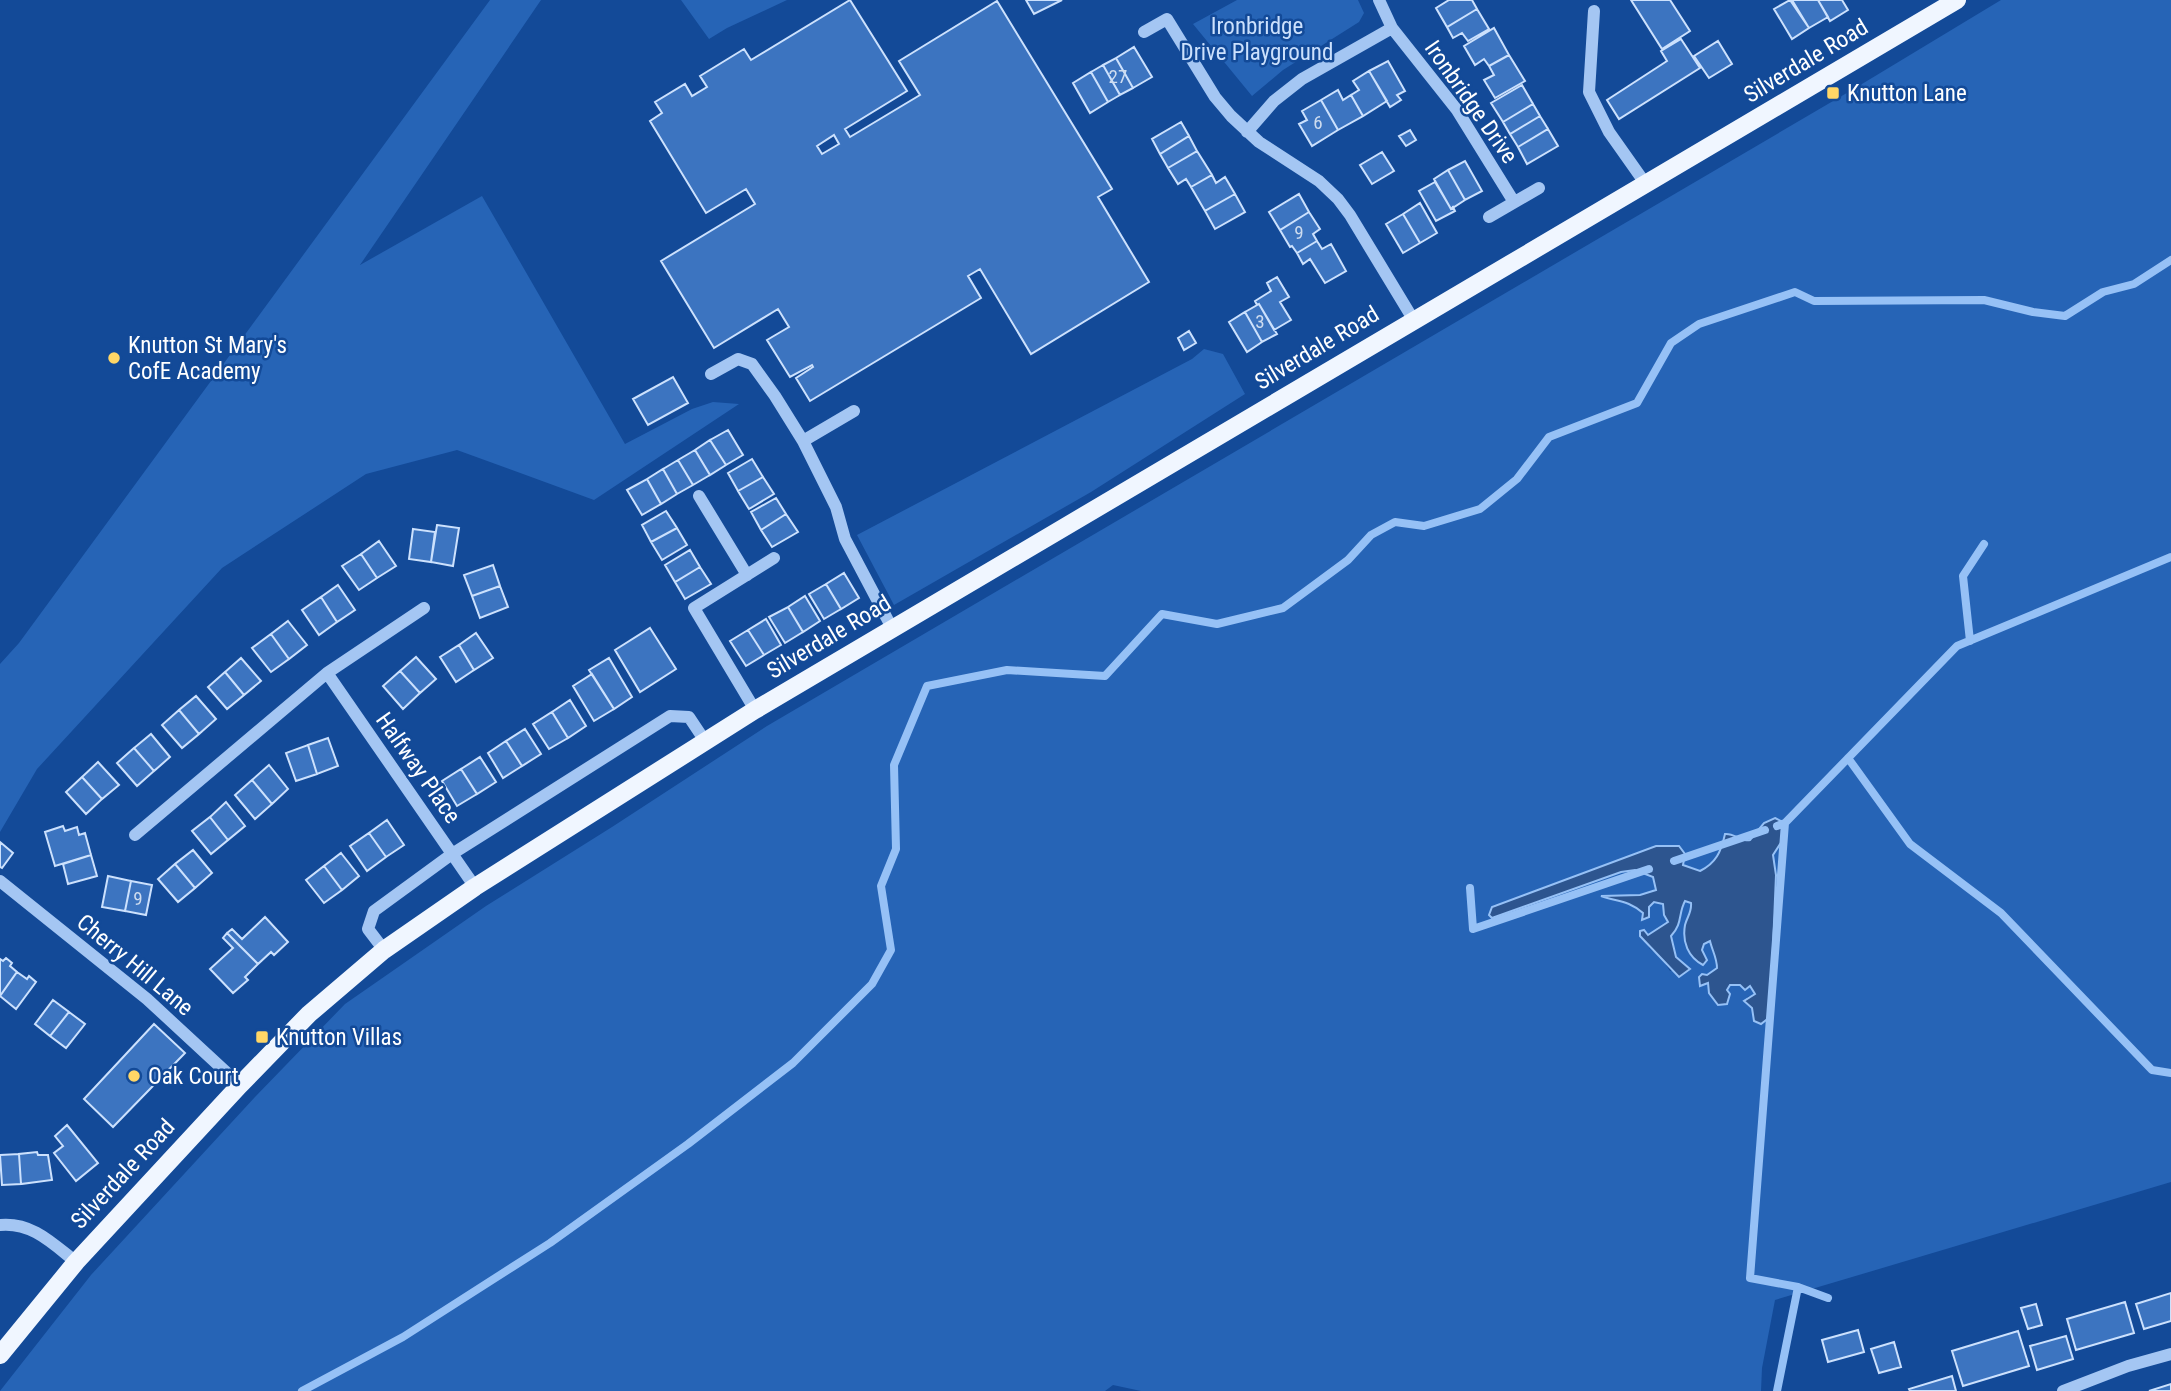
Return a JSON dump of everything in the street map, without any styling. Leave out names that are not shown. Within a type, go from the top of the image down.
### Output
[{"type":"main road","name":"Silverdale Road","points":[[0,1355],[76,1262],[240,1084],[309,1014],[384,950],[475,887],[755,710],[1957,0]]},
{"type":"street","name":"Ironbridge Drive","points":[[1378,0],[1392,28],[1457,110],[1514,202]]},
{"type":"street","points":[[1594,11],[1588,92],[1609,132],[1645,183]]},
{"type":"street","points":[[1144,32],[1167,19],[1215,97],[1247,132],[1319,181],[1338,199],[1413,319]]},
{"type":"street","points":[[1247,132],[1274,101],[1302,79],[1392,28]]},
{"type":"street","points":[[1489,217],[1539,188]]},
{"type":"street","points":[[711,374],[738,359],[752,364],[775,396],[803,441],[836,507],[845,539],[892,628]]},
{"type":"street","points":[[803,441],[854,411]]},
{"type":"street","points":[[699,496],[747,575]]},
{"type":"street","points":[[755,710],[694,608],[774,558]]},
{"type":"street","points":[[135,835],[327,673],[424,608]]},
{"type":"street","name":"Halfway Place","points":[[327,673],[475,887]]},
{"type":"street","points":[[384,950],[368,929],[374,911],[452,854],[670,716],[689,717],[705,741]]},
{"type":"street","name":"Cherry Hill Lane","points":[[0,881],[147,999],[240,1084]]},
{"type":"street","points":[[0,1225],[24,1226],[36,1231],[76,1262]]},
{"type":"street","points":[[2071,1390],[2128,1366],[2171,1354]]},
{"type":"green space","points":[[490,0],[541,0],[360,265],[482,196],[625,444],[692,409],[713,402],[739,404],[594,500],[457,450],[366,474],[222,568],[37,769],[0,832],[0,664],[19,643]]},
{"type":"green space","points":[[681,0],[787,0],[709,39]]},
{"type":"green space","name":"Ironbridge Drive Playground","points":[[1237,0],[1358,0],[1364,13],[1359,22],[1283,70],[1252,96],[1193,24]]},
{"type":"green space","points":[[2001,0],[2171,0],[2171,1182],[1775,1300],[1762,1368],[1761,1391],[1141,1391],[1113,1385],[1105,1391],[0,1391],[91,1275],[345,1004],[486,906],[767,726]],"holes":[[[1725,834],[1748,840],[1751,840],[1754,834],[1784,838],[1773,855],[1776,875],[1770,1017],[1754,1012],[1747,997],[1755,995],[1750,985],[1730,985],[1726,990],[1709,988],[1707,975],[1717,968],[1716,961],[1710,940],[1704,944],[1702,951],[1685,923],[1691,911],[1691,903],[1685,900],[1680,910],[1681,917],[1671,936],[1676,957],[1690,969],[1670,971],[1662,959],[1649,948],[1648,935],[1669,922],[1663,904],[1654,901],[1642,919],[1643,913],[1626,901],[1605,896],[1640,895],[1657,890],[1653,877],[1635,870],[1621,872],[1492,918],[1492,907],[1685,854],[1683,865],[1700,872],[1714,861],[1720,852]]]},
{"type":"green space","points":[[1204,349],[1223,354],[1245,394],[1091,492],[894,605],[857,535],[1192,359]]},
{"type":"shaded area","points":[[1775,818],[1785,823],[1784,838],[1773,855],[1776,875],[1770,1017],[1761,1024],[1754,1021],[1752,1008],[1744,1001],[1755,994],[1750,986],[1745,990],[1740,985],[1730,985],[1727,990],[1730,994],[1727,1004],[1718,1005],[1709,993],[1708,983],[1700,986],[1699,977],[1717,968],[1717,964],[1710,941],[1704,944],[1702,950],[1707,960],[1703,965],[1693,958],[1687,948],[1684,931],[1691,903],[1685,901],[1677,927],[1671,936],[1676,957],[1690,969],[1679,977],[1640,936],[1640,931],[1644,930],[1648,935],[1668,922],[1663,904],[1654,902],[1649,907],[1649,917],[1642,920],[1643,913],[1632,906],[1601,896],[1640,895],[1656,890],[1653,877],[1635,870],[1621,872],[1492,918],[1489,915],[1492,907],[1656,846],[1679,846],[1685,854],[1683,865],[1700,871],[1717,856],[1725,834],[1750,840],[1764,823]]},
{"type":"building","points":[[850,0],[907,91],[845,129],[850,137],[920,95],[899,61],[997,1],[1112,189],[1098,197],[1149,282],[1031,354],[980,269],[968,276],[981,298],[810,401],[796,378],[813,367],[812,365],[790,377],[767,340],[789,327],[778,309],[714,348],[661,261],[755,204],[746,189],[706,213],[650,121],[662,113],[655,102],[685,84],[692,96],[707,87],[700,76],[744,49],[751,60]],"holes":[[[834,135],[839,144],[822,154],[817,146]]]},
{"type":"building","points":[[1026,0],[1062,0],[1034,14]]},
{"type":"building","points":[[1449,0],[1472,0],[1477,9],[1447,27],[1436,8]]},
{"type":"building","points":[[1631,0],[1670,0],[1690,31],[1662,49]]},
{"type":"building","points":[[1790,0],[1809,28],[1792,39],[1774,9]]},
{"type":"building","points":[[1792,0],[1818,0],[1828,17],[1809,28]]},
{"type":"building","points":[[1818,0],[1842,0],[1848,10],[1830,21]]},
{"type":"building","points":[[1477,9],[1489,29],[1468,41],[1462,33],[1453,38],[1447,27]]},
{"type":"building","points":[[1494,28],[1509,55],[1489,66],[1484,59],[1475,65],[1464,46]]},
{"type":"building","points":[[1681,39],[1700,68],[1619,119],[1607,100],[1667,61],[1661,51]]},
{"type":"building","points":[[1718,41],[1732,64],[1709,78],[1694,56]]},
{"type":"building","points":[[1134,47],[1152,77],[1133,88],[1116,58]]},
{"type":"building","points":[[1509,55],[1525,81],[1495,98],[1484,80],[1494,75],[1489,66]]},
{"type":"building","points":[[1116,58],[1133,88],[1120,95],[1103,65]]},
{"type":"building","points":[[1388,61],[1405,91],[1397,95],[1401,100],[1390,107],[1369,71]]},
{"type":"building","points":[[1103,65],[1120,95],[1108,102],[1091,72]]},
{"type":"building","points":[[1369,71],[1387,101],[1363,116],[1351,95],[1359,90],[1353,81]]},
{"type":"building","points":[[1091,72],[1108,102],[1090,113],[1073,83]]},
{"type":"building","points":[[1522,85],[1533,104],[1503,122],[1491,103]]},
{"type":"building","points":[[1338,90],[1343,100],[1351,95],[1363,116],[1338,130],[1321,100]]},
{"type":"building","points":[[1321,100],[1338,130],[1312,146],[1299,124],[1307,120],[1302,111]]},
{"type":"building","points":[[1533,104],[1540,116],[1510,134],[1503,122]]},
{"type":"building","points":[[1540,116],[1548,129],[1518,147],[1510,134]]},
{"type":"building","points":[[1181,122],[1189,136],[1160,154],[1152,139]]},
{"type":"building","points":[[1548,129],[1558,146],[1527,164],[1518,147]]},
{"type":"building","points":[[1410,130],[1416,140],[1406,146],[1399,136]]},
{"type":"building","points":[[1189,136],[1197,151],[1168,168],[1160,154]]},
{"type":"building","points":[[1197,151],[1212,175],[1191,187],[1186,179],[1178,184],[1168,168]]},
{"type":"building","points":[[1382,152],[1394,171],[1372,184],[1360,165]]},
{"type":"building","points":[[1465,161],[1482,191],[1465,200],[1448,170]]},
{"type":"building","points":[[1448,170],[1465,200],[1451,209],[1434,179]]},
{"type":"building","points":[[1212,175],[1216,183],[1225,177],[1235,194],[1205,211],[1191,187]]},
{"type":"building","points":[[1435,182],[1451,209],[1453,207],[1455,211],[1436,221],[1419,191]]},
{"type":"building","points":[[1235,194],[1245,212],[1215,229],[1205,211]]},
{"type":"building","points":[[1299,194],[1309,212],[1280,230],[1269,212]]},
{"type":"building","points":[[1420,203],[1437,233],[1420,243],[1403,214]]},
{"type":"building","points":[[1309,212],[1320,229],[1313,234],[1317,241],[1297,253],[1280,230]]},
{"type":"building","points":[[1403,214],[1420,243],[1403,253],[1386,224]]},
{"type":"building","points":[[1317,241],[1322,249],[1331,244],[1346,271],[1325,283],[1310,259],[1303,264],[1297,253]]},
{"type":"building","points":[[1277,277],[1289,297],[1280,302],[1291,320],[1274,330],[1255,301],[1271,291],[1267,283]]},
{"type":"building","points":[[1259,304],[1277,334],[1262,342],[1245,312]]},
{"type":"building","points":[[1245,312],[1262,342],[1247,352],[1229,322]]},
{"type":"building","points":[[1189,331],[1196,343],[1184,350],[1178,338]]},
{"type":"building","points":[[673,377],[688,403],[648,425],[633,399]]},
{"type":"building","points":[[728,430],[743,455],[726,465],[710,440]]},
{"type":"building","points":[[710,440],[726,465],[710,475],[695,450]]},
{"type":"building","points":[[695,450],[710,475],[693,485],[678,460]]},
{"type":"building","points":[[752,459],[763,477],[738,491],[728,473]]},
{"type":"building","points":[[678,460],[693,485],[677,494],[663,469]]},
{"type":"building","points":[[663,469],[677,494],[661,504],[647,479]]},
{"type":"building","points":[[763,477],[774,494],[749,509],[738,491]]},
{"type":"building","points":[[647,479],[661,504],[642,515],[627,490]]},
{"type":"building","points":[[776,498],[786,514],[761,530],[751,512]]},
{"type":"building","points":[[666,511],[677,528],[651,542],[642,525]]},
{"type":"building","points":[[786,514],[798,532],[772,547],[761,530]]},
{"type":"building","points":[[437,525],[459,528],[453,566],[431,562]]},
{"type":"building","points":[[677,528],[687,545],[662,560],[651,542]]},
{"type":"building","points":[[413,529],[435,532],[431,562],[409,559]]},
{"type":"building","points":[[379,541],[396,566],[377,578],[361,554]]},
{"type":"building","points":[[690,550],[700,567],[675,582],[665,565]]},
{"type":"building","points":[[361,554],[377,578],[359,590],[342,566]]},
{"type":"building","points":[[493,565],[500,586],[472,596],[464,575]]},
{"type":"building","points":[[700,567],[711,584],[685,599],[675,582]]},
{"type":"building","points":[[844,573],[859,598],[841,609],[826,584]]},
{"type":"building","points":[[826,584],[841,609],[824,619],[809,594]]},
{"type":"building","points":[[338,585],[355,610],[337,622],[321,597]]},
{"type":"building","points":[[500,586],[508,607],[480,618],[472,596]]},
{"type":"building","points":[[805,596],[820,621],[803,632],[788,607]]},
{"type":"building","points":[[321,597],[337,622],[319,635],[302,610]]},
{"type":"building","points":[[788,607],[803,632],[785,643],[769,617]]},
{"type":"building","points":[[766,619],[781,645],[764,655],[748,630]]},
{"type":"building","points":[[288,621],[307,645],[289,659],[271,634]]},
{"type":"building","points":[[650,628],[676,669],[640,692],[615,650]]},
{"type":"building","points":[[748,630],[764,655],[746,666],[730,641]]},
{"type":"building","points":[[476,633],[493,658],[474,670],[459,645]]},
{"type":"building","points":[[271,634],[289,659],[271,672],[252,648]]},
{"type":"building","points":[[459,645],[474,670],[456,682],[440,657]]},
{"type":"building","points":[[416,657],[436,679],[420,693],[400,671]]},
{"type":"building","points":[[241,658],[261,681],[244,695],[225,672]]},
{"type":"building","points":[[609,658],[632,697],[614,709],[589,670]]},
{"type":"building","points":[[400,671],[420,693],[403,709],[383,686]]},
{"type":"building","points":[[225,672],[244,695],[227,709],[208,687]]},
{"type":"building","points":[[592,674],[614,709],[594,721],[573,686]]},
{"type":"building","points":[[196,696],[216,719],[199,734],[179,710]]},
{"type":"building","points":[[570,700],[586,726],[568,738],[552,712]]},
{"type":"building","points":[[179,710],[199,734],[182,748],[162,725]]},
{"type":"building","points":[[552,712],[568,738],[549,749],[533,724]]},
{"type":"building","points":[[525,729],[541,754],[522,766],[506,741]]},
{"type":"building","points":[[151,734],[170,757],[154,771],[134,748]]},
{"type":"building","points":[[328,738],[338,766],[317,774],[308,745]]},
{"type":"building","points":[[506,741],[522,766],[503,778],[488,753]]},
{"type":"building","points":[[308,745],[317,774],[296,781],[286,753]]},
{"type":"building","points":[[134,748],[154,771],[137,786],[117,763]]},
{"type":"building","points":[[480,757],[496,782],[477,794],[461,769]]},
{"type":"building","points":[[98,762],[119,785],[102,799],[82,777]]},
{"type":"building","points":[[269,765],[288,789],[272,804],[252,780]]},
{"type":"building","points":[[461,769],[477,794],[457,806],[442,781]]},
{"type":"building","points":[[82,777],[102,799],[86,814],[66,792]]},
{"type":"building","points":[[252,780],[272,804],[255,819],[235,795]]},
{"type":"building","points":[[226,802],[245,826],[228,840],[210,817]]},
{"type":"building","points":[[210,817],[228,840],[211,854],[192,831]]},
{"type":"building","points":[[387,820],[404,845],[386,857],[369,833]]},
{"type":"building","points":[[63,826],[65,831],[77,827],[79,835],[85,833],[91,855],[55,866],[45,832]]},
{"type":"building","points":[[369,833],[386,857],[367,871],[350,846]]},
{"type":"building","points":[[0,842],[13,853],[2,868],[0,867]]},
{"type":"building","points":[[193,850],[212,873],[195,888],[175,864]]},
{"type":"building","points":[[341,853],[359,876],[342,890],[324,866]]},
{"type":"building","points":[[91,855],[97,876],[68,884],[63,864]]},
{"type":"building","points":[[175,864],[195,888],[178,902],[158,879]]},
{"type":"building","points":[[324,866],[342,890],[324,903],[306,880]]},
{"type":"building","points":[[108,876],[131,881],[125,911],[102,907]]},
{"type":"building","points":[[131,881],[152,885],[146,915],[125,911]]},
{"type":"building","points":[[265,917],[288,942],[274,955],[271,952],[258,964],[227,933],[232,929],[242,939]]},
{"type":"building","points":[[227,933],[258,964],[245,977],[248,980],[233,993],[210,969],[233,948],[223,938]]},
{"type":"building","points":[[6,958],[17,972],[0,996],[0,959],[3,961]]},
{"type":"building","points":[[17,972],[36,982],[16,1009],[0,996]]},
{"type":"building","points":[[53,1000],[69,1012],[50,1036],[35,1024]]},
{"type":"building","points":[[69,1012],[85,1024],[66,1048],[50,1036]]},
{"type":"building","name":"Oak Court","points":[[154,1024],[185,1053],[113,1127],[84,1099]]},
{"type":"building","points":[[67,1125],[98,1163],[76,1181],[54,1153],[63,1146],[55,1136]]},
{"type":"building","points":[[37,1152],[38,1155],[48,1155],[52,1180],[21,1184],[19,1154]]},
{"type":"building","points":[[19,1154],[21,1184],[2,1185],[0,1155]]},
{"type":"building","points":[[2171,1293],[2171,1321],[2144,1329],[2136,1304]]},
{"type":"building","points":[[2125,1302],[2134,1333],[2076,1350],[2067,1319]]},
{"type":"building","points":[[2036,1304],[2042,1325],[2028,1329],[2021,1308]]},
{"type":"building","points":[[1858,1330],[1864,1352],[1828,1362],[1822,1340]]},
{"type":"building","points":[[2018,1331],[2029,1366],[1963,1386],[1952,1351]]},
{"type":"building","points":[[2066,1336],[2073,1359],[2037,1370],[2030,1346]]},
{"type":"building","points":[[1894,1342],[1901,1367],[1879,1373],[1871,1349]]},
{"type":"building","points":[[1952,1376],[1956,1391],[1909,1389]]},
{"type":"building","points":[[2171,1384],[2171,1391],[2149,1391]]},
{"type":"waterway","points":[[302,1391],[403,1337],[550,1243],[688,1144],[793,1063],[872,984],[891,950],[881,886],[896,849],[894,765],[927,686],[1007,670],[1105,676],[1162,614],[1217,624],[1283,608],[1348,560],[1371,535],[1395,522],[1424,526],[1480,509],[1517,479],[1549,437],[1637,403],[1671,343],[1699,324],[1795,292],[1814,301],[1984,300],[2033,312],[2065,316],[2103,292],[2134,284],[2171,260]]},
{"type":"waterway","points":[[1970,641],[1963,576],[1984,544]]},
{"type":"waterway","points":[[1777,826],[1785,823],[1957,646],[2171,557]]},
{"type":"waterway","points":[[1848,758],[1910,844],[2001,913],[2152,1070],[2171,1073]]},
{"type":"waterway","points":[[1785,823],[1750,1278],[1798,1287],[1828,1298]]},
{"type":"waterway","points":[[1674,861],[1765,830]]},
{"type":"waterway","points":[[1470,888],[1473,929],[1649,869]]},
{"type":"waterway","points":[[1777,1391],[1798,1287]]},
{"type":"place","name":"Knutton Lane","points":[[1833,93]]},
{"type":"place","name":"Knutton St Mary's CofE Academy","points":[[114,358]]},
{"type":"place","name":"Knutton Villas","points":[[262,1037]]},
{"type":"place","name":"Oak Court","points":[[134,1076]]}]
